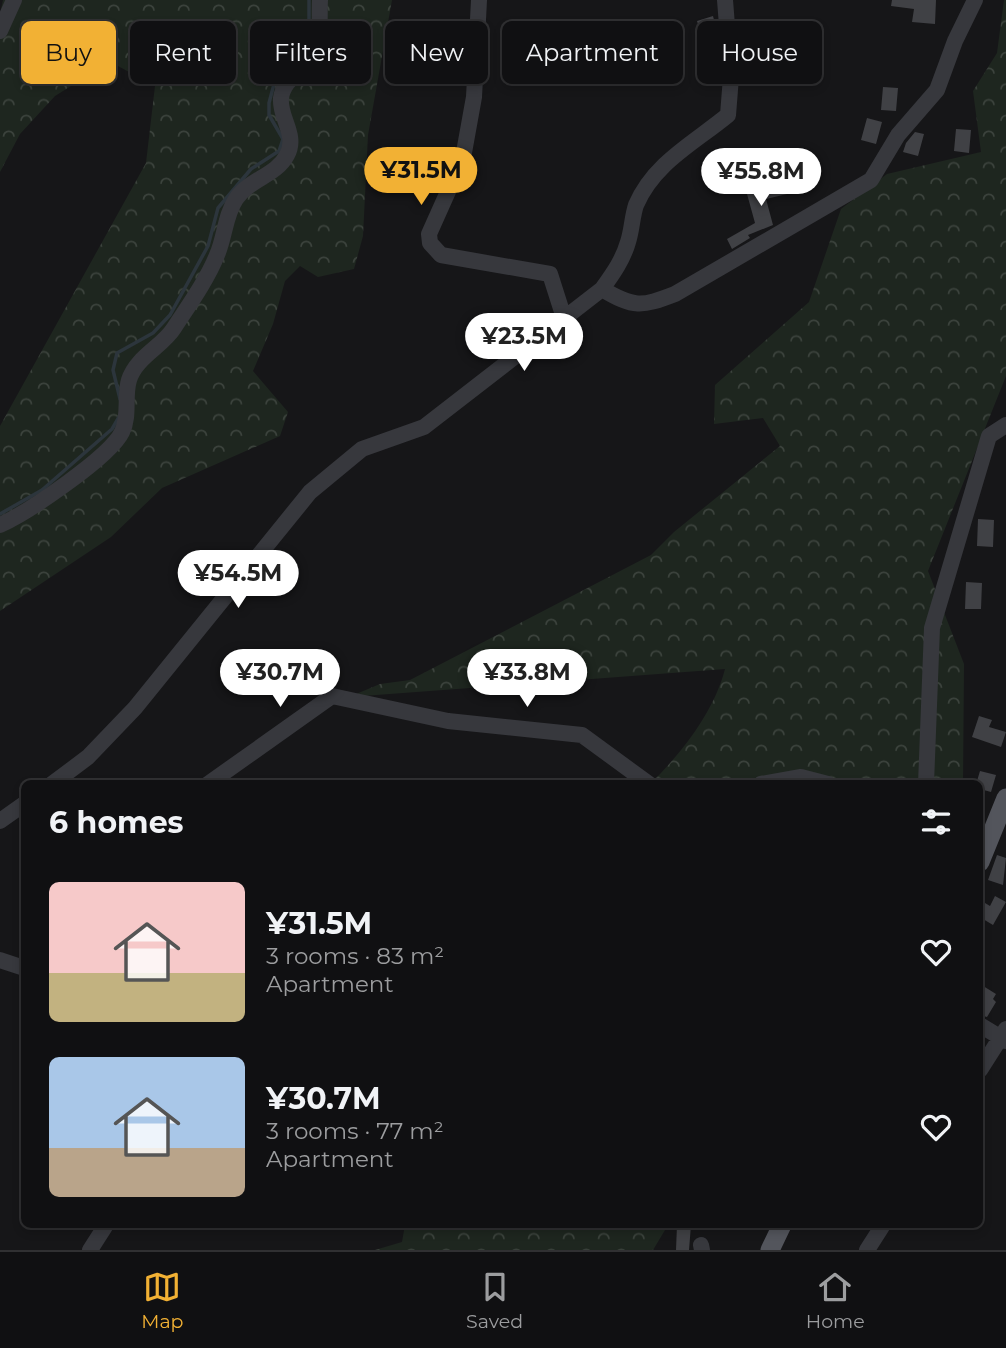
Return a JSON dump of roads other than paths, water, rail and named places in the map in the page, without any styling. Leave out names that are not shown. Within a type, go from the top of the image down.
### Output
[{"type":"main road","points":[[983,855],[1006,798]]},
{"type":"main road","points":[[770,1250],[781,1228]]},
{"type":"street","points":[[0,31],[14,0]]},
{"type":"street","points":[[0,525],[48,499],[112,445],[122,432],[128,406],[128,380],[136,365],[179,321],[218,254],[235,200],[251,182],[276,170],[288,154],[291,139],[281,110],[281,96],[290,78],[312,59],[318,40],[320,0]]},
{"type":"street","points":[[479,0],[474,97],[463,158],[429,234],[430,243],[441,255],[550,274],[564,318]]},
{"type":"street","points":[[57,780],[88,757],[135,708],[310,492],[362,449],[424,427],[602,289],[618,266],[628,244],[636,206],[650,180],[665,163],[728,116],[731,77],[725,0]]},
{"type":"street","points":[[602,289],[627,304],[647,305],[675,294],[871,180],[898,135],[937,90],[955,41],[975,0]]},
{"type":"street","points":[[926,780],[932,628],[989,436],[1006,425]]},
{"type":"street","points":[[214,780],[332,696],[448,721],[557,730],[582,735],[646,780]]},
{"type":"street","points":[[784,780],[801,777],[813,780]]},
{"type":"street","points":[[0,821],[19,808]]},
{"type":"street","points":[[0,960],[21,967]]},
{"type":"street","points":[[983,1026],[1004,1035],[983,1066]]},
{"type":"street","points":[[90,1250],[104,1228]]},
{"type":"street","points":[[867,1250],[881,1228]]},
{"type":"waterway","points":[[120,399],[113,370],[117,353],[153,333],[170,315],[208,246],[218,208],[251,169],[279,151],[283,139],[269,115],[269,103],[274,84],[309,40],[309,0]]},
{"type":"waterway","points":[[0,514],[42,490],[112,429],[119,417]]}]
